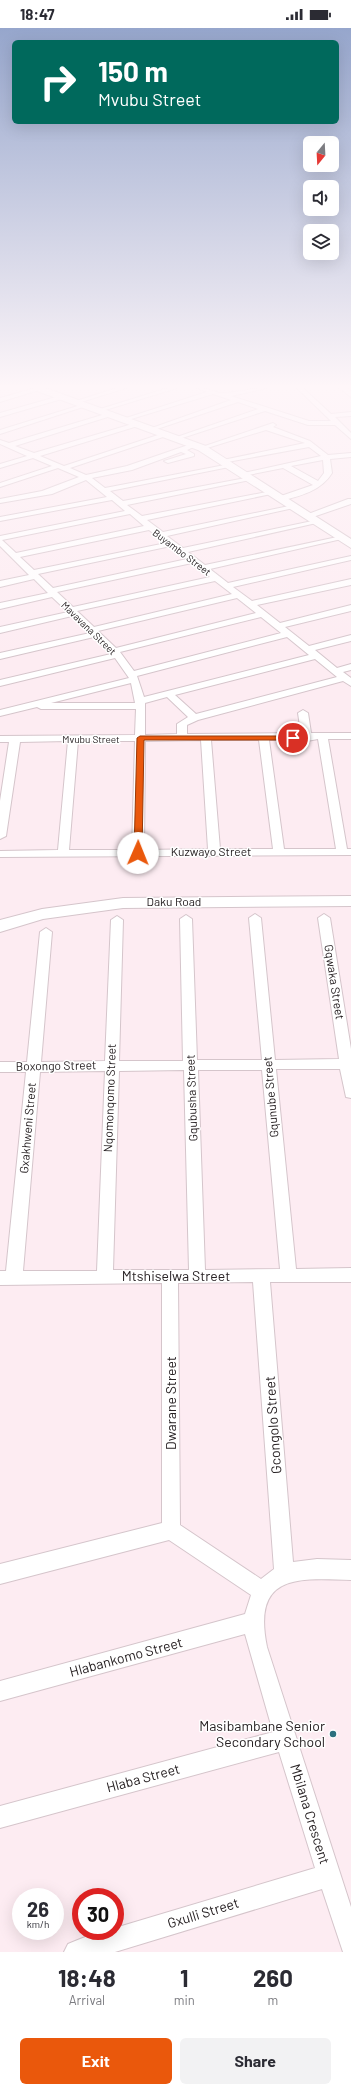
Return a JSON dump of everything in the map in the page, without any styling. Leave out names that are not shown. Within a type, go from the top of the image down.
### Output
[{"type":"street","points":[[0,485],[25,478]]},
{"type":"street","points":[[41,494],[84,478]]},
{"type":"street","name":"Buyambo Street","points":[[87,478],[348,681]]},
{"type":"street","points":[[104,490],[161,478]]},
{"type":"street","points":[[121,504],[239,478]]},
{"type":"street","points":[[250,478],[351,544]]},
{"type":"street","points":[[306,478],[317,484]]},
{"type":"street","points":[[281,499],[312,488],[323,478]]},
{"type":"street","points":[[0,501],[94,484]]},
{"type":"street","points":[[0,492],[16,498]]},
{"type":"street","points":[[140,519],[272,493]]},
{"type":"street","points":[[0,519],[112,498]]},
{"type":"street","points":[[307,516],[351,501]]},
{"type":"street","points":[[161,536],[294,507]]},
{"type":"street","points":[[0,538],[131,512]]},
{"type":"street","points":[[181,551],[317,522]]},
{"type":"street","points":[[14,556],[150,527]]},
{"type":"street","points":[[204,568],[342,538]]},
{"type":"street","name":"Mavavana Street","points":[[0,542],[115,653],[134,676],[141,704],[138,853]]},
{"type":"street","points":[[0,584],[33,575],[171,544]]},
{"type":"street","points":[[227,586],[351,558]]},
{"type":"street","points":[[0,606],[53,592],[193,560]]},
{"type":"street","points":[[0,630],[216,578]]},
{"type":"street","points":[[251,604],[351,582]]},
{"type":"street","points":[[0,656],[239,595]]},
{"type":"street","points":[[279,626],[351,608]]},
{"type":"street","points":[[0,683],[263,614]]},
{"type":"street","points":[[0,713],[288,634]]},
{"type":"street","points":[[308,649],[351,638]]},
{"type":"street","points":[[36,704],[48,708],[141,704],[169,694],[316,656]]},
{"type":"street","points":[[336,671],[351,667]]},
{"type":"street","points":[[182,738],[182,724],[194,718],[348,681]]},
{"type":"street","points":[[169,694],[194,718]]},
{"type":"street","points":[[303,713],[307,738]]},
{"type":"street","name":"Mvubu Street","points":[[0,739],[323,738],[351,736]]},
{"type":"street","points":[[206,738],[214,852]]},
{"type":"street","points":[[264,738],[279,852]]},
{"type":"street","points":[[323,738],[347,852]]},
{"type":"street","points":[[63,853],[73,739]]},
{"type":"street","points":[[0,836],[15,740]]},
{"type":"street","name":"Kuzwayo Street","points":[[0,854],[347,852]]},
{"type":"street","name":"Daku Road","points":[[0,926],[42,914],[124,903],[351,901]]},
{"type":"street","name":"Gqunube Street","points":[[255,918],[289,1275]]},
{"type":"street","name":"Gqwaka Street","points":[[324,918],[349,1064],[351,1093]]},
{"type":"street","name":"Gqubusha Street","points":[[186,919],[197,1276]]},
{"type":"street","name":"Nqomonqomo Street","points":[[105,1277],[117,920]]},
{"type":"street","name":"Gxakhweni Street","points":[[7,1278],[34,1067],[46,932]]},
{"type":"street","name":"Boxongo Street","points":[[0,1067],[349,1064]]},
{"type":"street","name":"Mtshiselwa Street","points":[[7,1278],[351,1275]]},
{"type":"street","name":"Dwarane Street","points":[[170,1276],[171,1530]]},
{"type":"street","name":"Gcongolo Street","points":[[261,1276],[284,1574]]},
{"type":"street","points":[[0,1574],[171,1530],[262,1591]]},
{"type":"street","name":"Mbilana Crescent","points":[[351,1570],[311,1570],[284,1574],[262,1591],[254,1612],[253,1622],[257,1647],[351,1944]]},
{"type":"street","name":"Hlabankomo Street","points":[[0,1691],[253,1622]]},
{"type":"street","name":"Hlaba Street","points":[[0,1817],[287,1739]]},
{"type":"street","name":"Gxulli Street","points":[[76,1952],[329,1875]]},
{"type":"place","name":"Masibambane Senior Secondary School","points":[[333,1734]]},
{"type":"route","points":[[138,853],[140,738],[293,738]]}]
